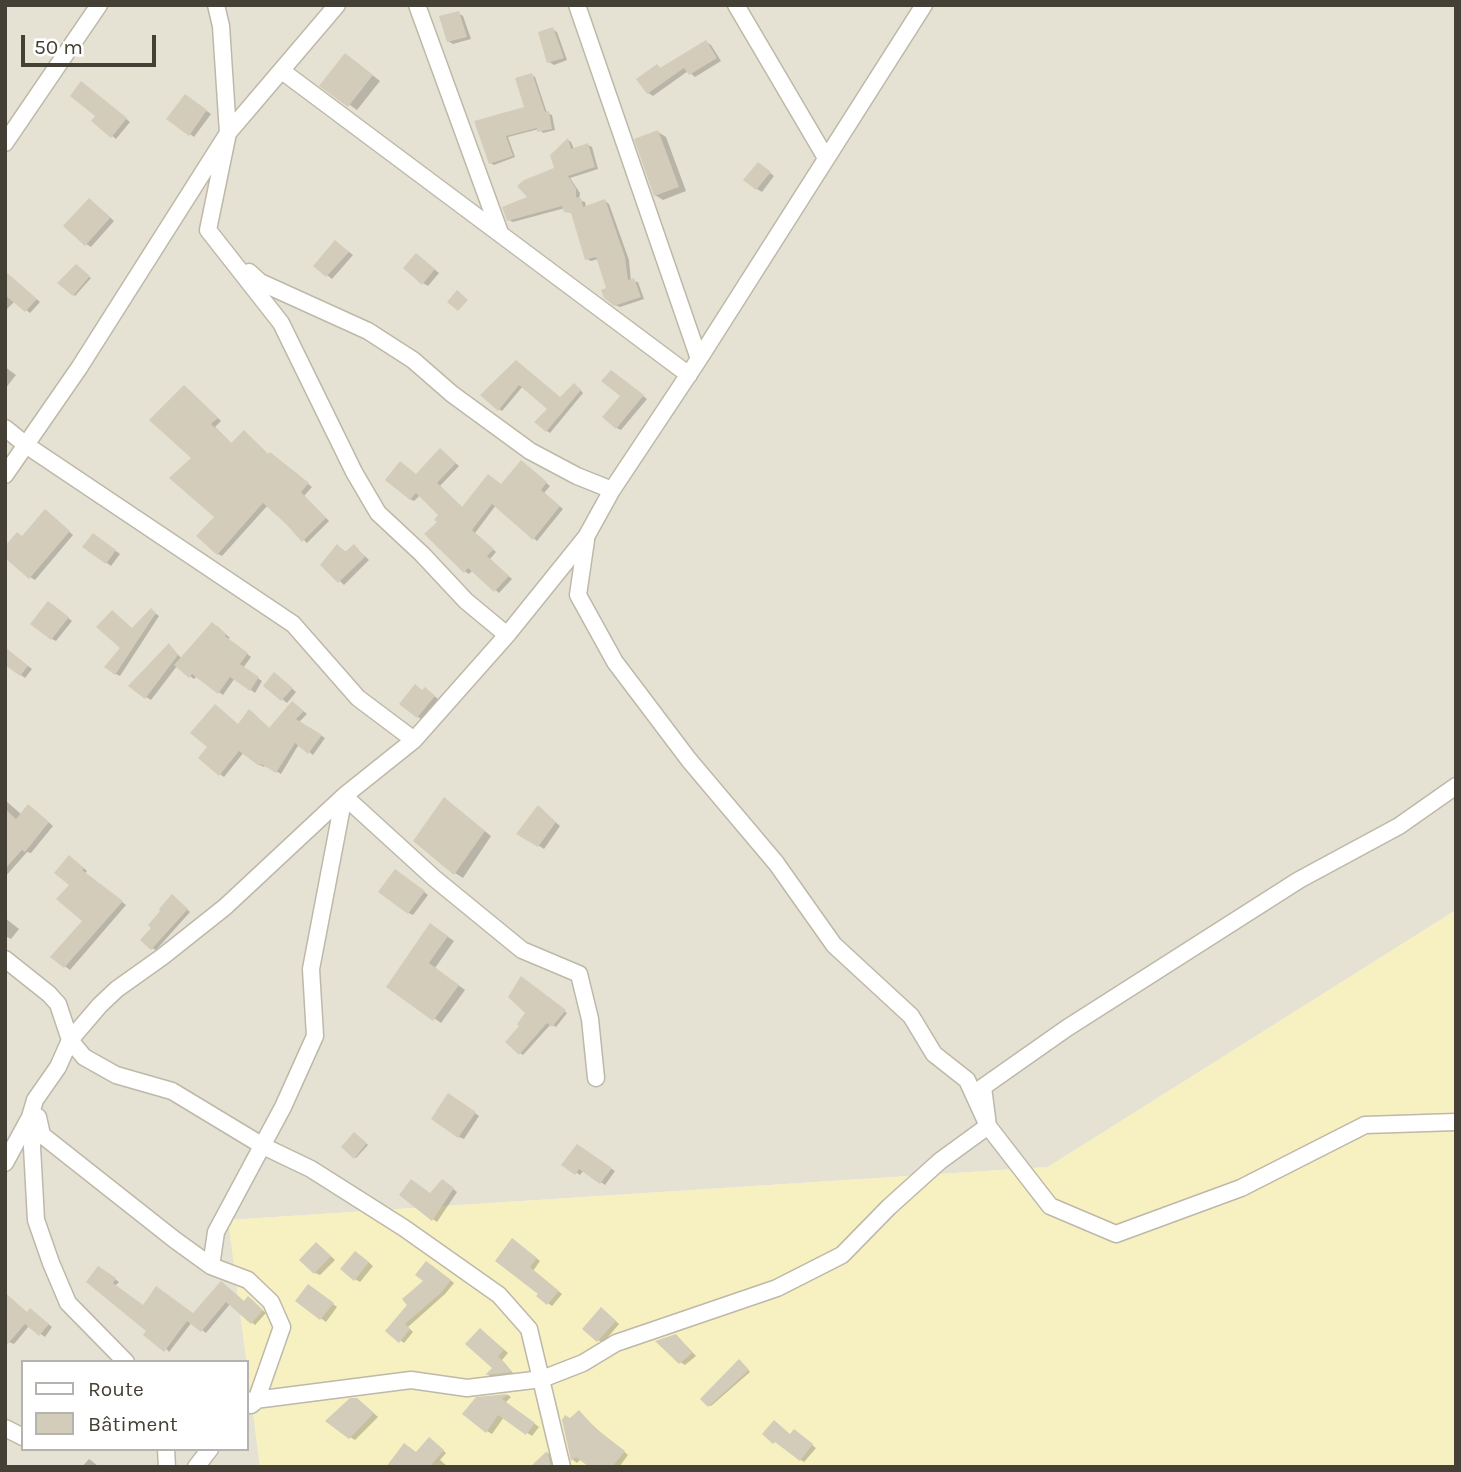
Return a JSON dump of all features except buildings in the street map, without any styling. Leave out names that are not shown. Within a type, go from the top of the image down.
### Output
[{"type":"street","points":[[5,143],[99,5]]},
{"type":"street","points":[[216,5],[221,26],[228,133],[208,230],[281,323],[354,472],[378,513],[422,554],[466,601],[507,635]]},
{"type":"street","points":[[5,475],[79,368],[228,133],[337,5]]},
{"type":"street","points":[[417,5],[500,233]]},
{"type":"street","points":[[577,5],[699,359]]},
{"type":"street","points":[[736,5],[826,159]]},
{"type":"street","points":[[5,1163],[30,1117],[35,1100],[58,1068],[70,1040],[117,989],[225,907],[344,796],[414,740],[507,635],[586,537],[612,490],[689,375],[924,5]]},
{"type":"street","points":[[282,71],[689,375]]},
{"type":"street","points":[[208,230],[260,282],[368,331],[412,360],[452,394],[530,451],[577,476],[612,490]]},
{"type":"street","points":[[5,428],[26,445],[293,624],[358,698],[414,740]]},
{"type":"street","points":[[586,537],[578,595],[615,662],[689,761],[775,863],[834,945],[911,1016],[934,1054],[967,1080],[988,1126],[1050,1206],[1116,1234],[1241,1188],[1365,1125],[1456,1122]]},
{"type":"street","points":[[988,1126],[983,1087],[1067,1028],[1299,880],[1399,826],[1456,786]]},
{"type":"street","points":[[344,796],[434,878],[522,950],[579,974],[590,1019],[596,1078]]},
{"type":"street","points":[[211,1265],[216,1232],[284,1107],[315,1036],[311,969],[344,796]]},
{"type":"street","points":[[5,959],[58,1004],[70,1040],[84,1057],[116,1075],[172,1091],[263,1146],[311,1169],[349,1191],[455,1262],[499,1295],[528,1329],[562,1467]]},
{"type":"street","points":[[35,1100],[42,1135],[175,1240],[211,1265],[248,1280],[271,1301],[282,1327],[250,1404]]},
{"type":"street","points":[[35,1100],[32,1147],[36,1220],[68,1303],[124,1360]]},
{"type":"street","points":[[250,1404],[411,1380],[467,1388],[542,1379],[583,1363],[616,1343],[777,1288],[842,1255],[889,1207],[940,1161],[988,1126]]},
{"type":"street","points":[[5,1429],[21,1436]]},
{"type":"street","points":[[196,1467],[208,1451]]},
{"type":"shaded area","points":[[5,5],[1456,5],[1456,910],[1048,1167],[229,1220],[247,1360],[21,1360],[21,1451],[248,1451],[248,1371],[260,1467],[5,1467]]},
{"type":"sand","points":[[1456,910],[1456,1467],[260,1467],[228,1220],[1048,1167]]}]
